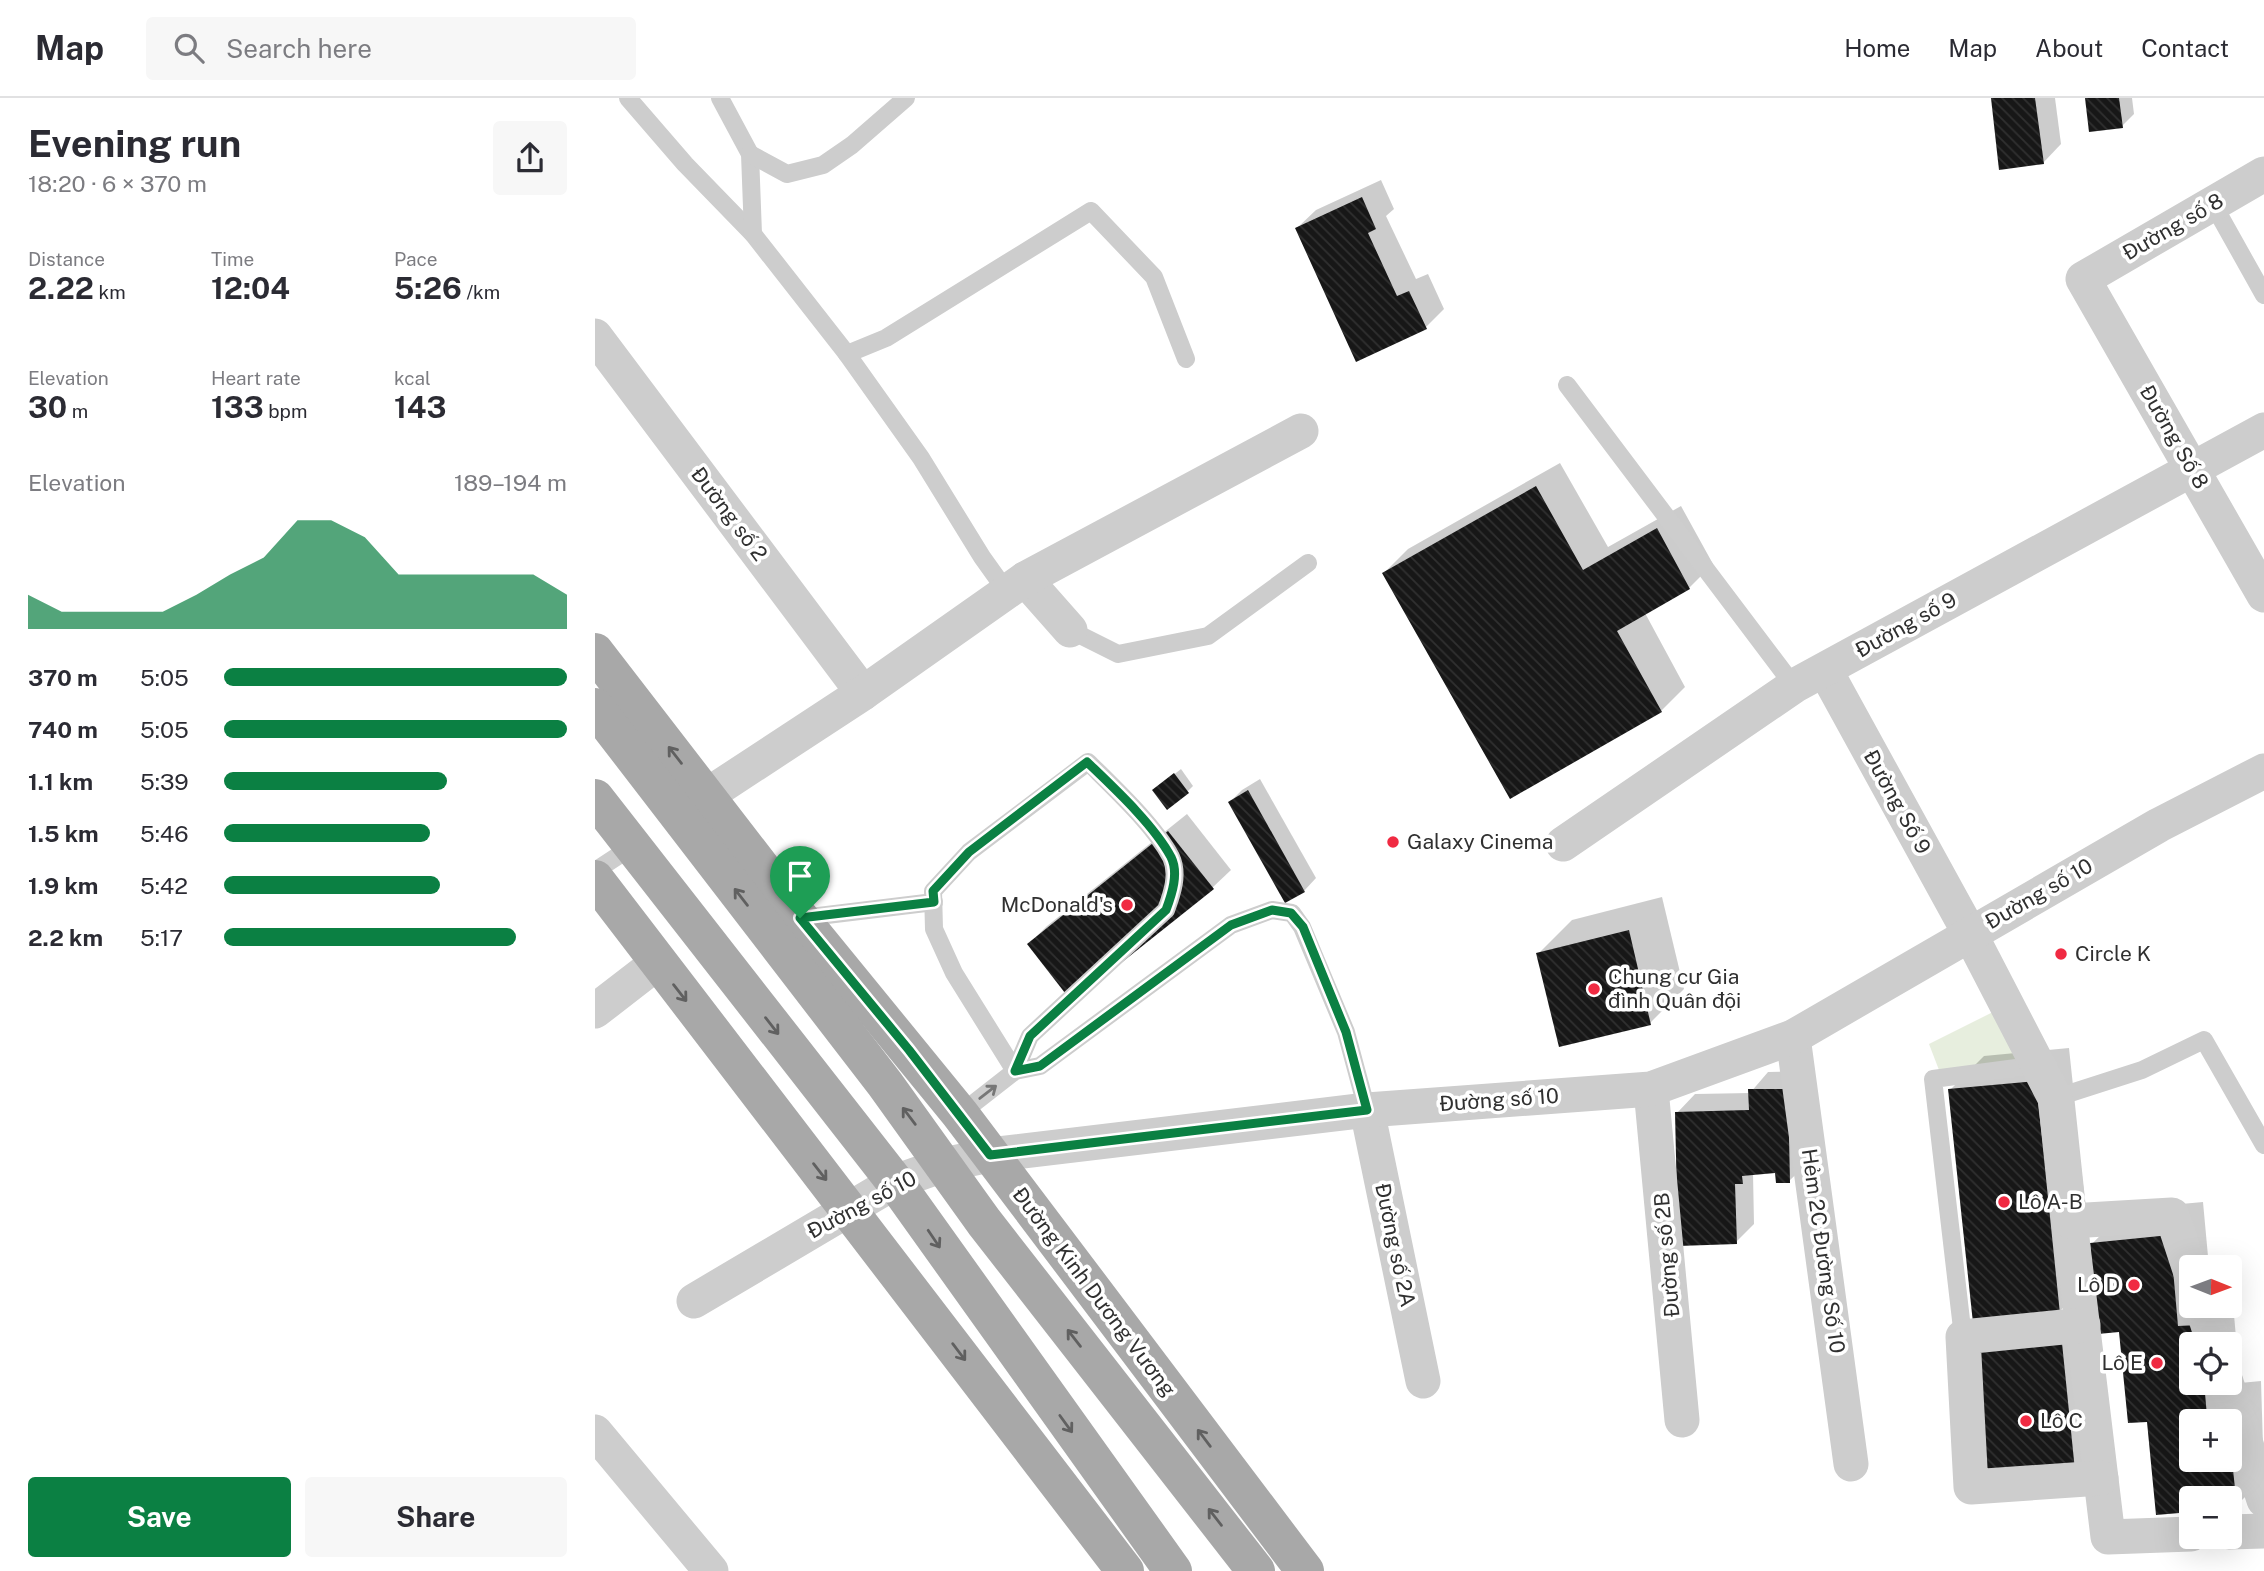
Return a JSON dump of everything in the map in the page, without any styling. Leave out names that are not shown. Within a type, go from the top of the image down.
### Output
[{"type":"main road","name":"Đường Kinh Dương Vương","points":[[595,652],[692,805],[876,1073],[983,1222],[1256,1571]]},
{"type":"main road","name":"Đường Kinh Dương Vương","points":[[595,707],[800,918],[960,1114],[1305,1571]]},
{"type":"main road","points":[[598,808],[633,846],[895,1182],[1173,1571]]},
{"type":"main road","points":[[595,879],[657,963],[849,1209],[1116,1568]]},
{"type":"street","name":"Đường số 8","points":[[2083,279],[2264,174]]},
{"type":"street","name":"Đường Số 8","points":[[2083,279],[2264,595]]},
{"type":"street","name":"Đường số 2","points":[[595,336],[863,693]]},
{"type":"street","name":"Đường số 9","points":[[1563,844],[1794,686],[2264,430]]},
{"type":"street","points":[[692,805],[863,693],[1016,585],[1301,431]]},
{"type":"street","points":[[1016,585],[1070,630]]},
{"type":"street","name":"Đường Số 9","points":[[1825,670],[1970,934],[2055,1098]]},
{"type":"street","name":"Đường số 10","points":[[694,1301],[895,1182],[943,1165],[990,1155],[1367,1110],[1651,1089],[1793,1037],[2159,825],[2264,771]]},
{"type":"street","points":[[595,1011],[657,963]]},
{"type":"street","name":"Hẻm 2C Đường Số 10","points":[[1793,1037],[1851,1465]]},
{"type":"street","name":"Đường số 2B","points":[[1651,1089],[1682,1420]]},
{"type":"street","points":[[2055,1098],[2108,1536],[2179,1534]]},
{"type":"street","name":"Đường số 2A","points":[[1367,1110],[1423,1381]]},
{"type":"street","points":[[2070,1222],[2172,1215],[2185,1255]]},
{"type":"street","points":[[2083,1325],[1963,1337],[1971,1487],[2101,1478]]},
{"type":"street","points":[[2230,1395],[2264,1500]]},
{"type":"street","points":[[602,1454],[711,1571]]},
{"type":"street","points":[[2242,1532],[2264,1531]]},
{"type":"lane","points":[[628,98],[685,164],[753,234],[847,354],[921,458],[982,557],[1016,585]]},
{"type":"lane","points":[[720,98],[750,155],[753,234]]},
{"type":"lane","points":[[750,155],[787,174],[823,164],[852,145],[906,98]]},
{"type":"lane","points":[[2213,204],[2264,295]]},
{"type":"lane","points":[[847,354],[886,338],[1091,211],[1154,277],[1186,359]]},
{"type":"lane","points":[[1567,385],[1794,686]]},
{"type":"lane","points":[[1070,630],[1118,654],[1208,636],[1308,563]]},
{"type":"lane","points":[[1087,762],[1125,797],[1172,859],[1174,889],[1166,910],[1030,1036],[1015,1071],[954,973],[935,929],[933,891],[969,852],[1087,762]]},
{"type":"lane","points":[[595,871],[633,846]]},
{"type":"lane","points":[[800,918],[934,902]]},
{"type":"lane","points":[[960,1114],[1015,1071],[1040,1066],[1231,925],[1272,910],[1291,913],[1303,927],[1346,1032],[1367,1110]]},
{"type":"lane","points":[[2055,1098],[2142,1070],[2204,1040],[2264,1145]]},
{"type":"lane","points":[[1963,1337],[1933,1079],[2038,1065]]},
{"type":"green space","points":[[1999,1009],[2026,1059],[1939,1070],[1929,1044]]},
{"type":"building","points":[[1991,98],[2035,98],[2044,164],[1999,170]]},
{"type":"building","points":[[2085,98],[2119,98],[2123,128],[2089,132]]},
{"type":"building","points":[[1362,197],[1376,229],[1368,233],[1397,296],[1409,291],[1427,329],[1356,362],[1295,228]]},
{"type":"building","points":[[1536,486],[1583,570],[1657,528],[1690,589],[1617,631],[1662,712],[1510,799],[1382,573]]},
{"type":"building","points":[[1174,773],[1189,793],[1167,810],[1152,790]]},
{"type":"building","points":[[1248,790],[1305,892],[1285,903],[1228,802]]},
{"type":"building","points":[[1168,831],[1214,889],[1072,1002],[1027,944]]},
{"type":"building","name":"Chung cư Gia đình Quân đội","points":[[1629,930],[1651,1025],[1559,1047],[1536,953]]},
{"type":"building","name":"Lô A-B","points":[[2036,1081],[2060,1314],[1973,1323],[1948,1089]]},
{"type":"building","points":[[1748,1089],[1788,1089],[1790,1183],[1776,1183],[1775,1173],[1742,1176],[1743,1184],[1735,1184],[1737,1244],[1678,1246],[1675,1112],[1749,1110]]},
{"type":"building","points":[[2170,1235],[2178,1326],[2199,1325],[2199,1332],[2179,1332],[2179,1395],[2205,1395],[2206,1409],[2179,1409],[2179,1472],[2233,1472],[2235,1486],[2179,1486],[2179,1513],[2156,1515],[2147,1422],[2128,1423],[2119,1332],[2098,1334],[2090,1243]]},
{"type":"building","name":"Lô C","points":[[2062,1343],[2077,1490],[1989,1499],[1974,1352]]},
{"type":"place","name":"Galaxy Cinema","points":[[1393,842]]},
{"type":"place","name":"McDonald's","points":[[1127,905]]},
{"type":"place","name":"Circle K","points":[[2061,954]]},
{"type":"place","name":"Chung cư Gia đình Quân đội","points":[[1594,989]]},
{"type":"place","name":"Lô A-B","points":[[2004,1202]]},
{"type":"place","name":"Lô D","points":[[2134,1285]]},
{"type":"place","name":"Lô E","points":[[2157,1363]]},
{"type":"place","name":"Lô C","points":[[2026,1421]]},
{"type":"route","points":[[1087,762],[1125,797],[1172,859],[1174,889],[1166,910],[1030,1036],[1015,1071],[1040,1066],[1231,925],[1272,910],[1291,913],[1303,927],[1346,1032],[1367,1110],[990,1155],[909,1050],[800,918],[934,902],[933,891],[969,852],[1087,762]]}]
